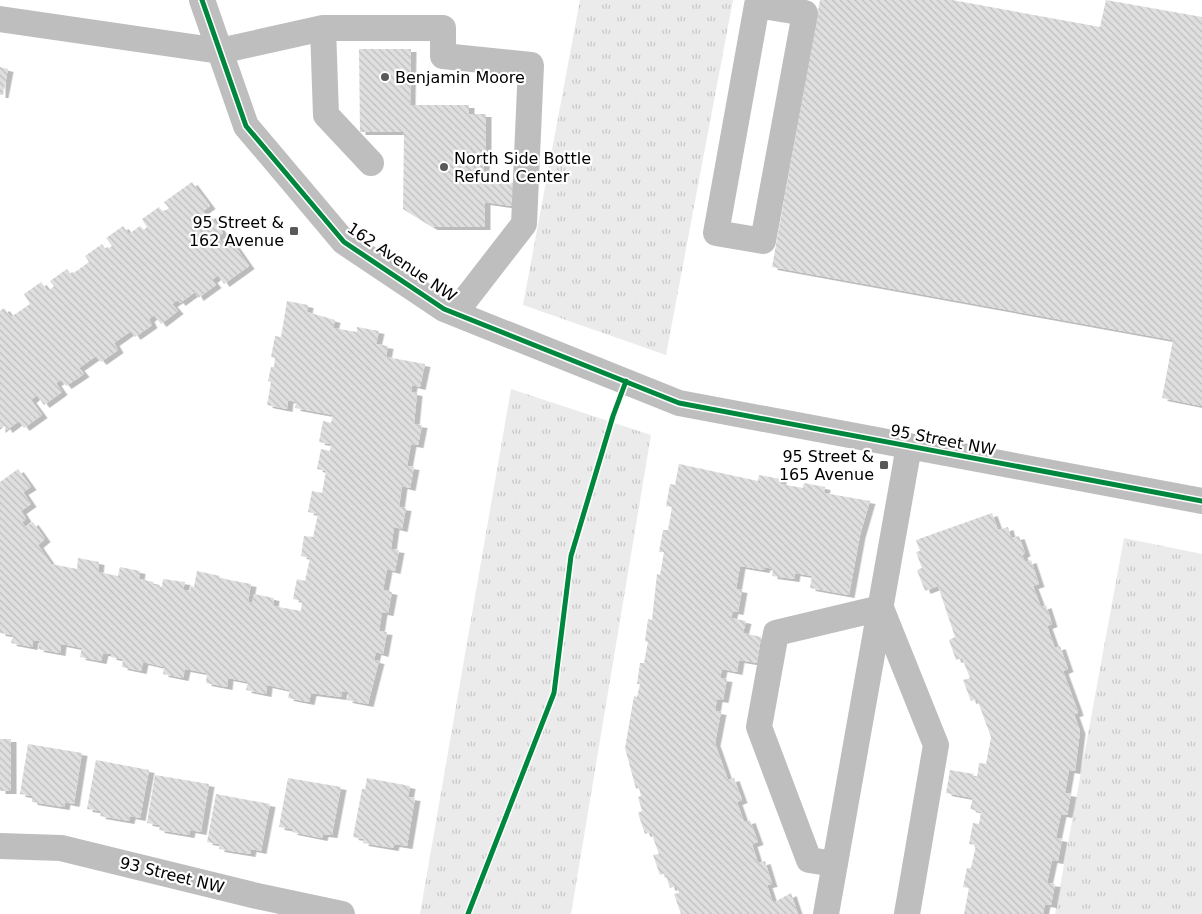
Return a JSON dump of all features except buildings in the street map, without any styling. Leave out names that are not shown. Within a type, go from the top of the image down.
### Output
[{"type":"street","name":"162 Avenue NW","points":[[202,0],[246,126],[344,242],[444,309],[679,403]]},
{"type":"street","points":[[757,5],[805,13],[763,241],[716,233],[757,5]]},
{"type":"street","points":[[0,19],[220,51],[323,28],[443,28],[443,56],[531,65],[524,224],[455,313]]},
{"type":"street","points":[[323,28],[326,114],[370,163]]},
{"type":"street","name":"95 Street NW","points":[[679,403],[1202,501]]},
{"type":"street","points":[[826,914],[909,446]]},
{"type":"street","points":[[835,864],[809,860],[759,727],[776,633],[881,608]]},
{"type":"street","points":[[881,608],[936,745],[907,914]]},
{"type":"street","name":"93 Street NW","points":[[0,846],[61,848],[257,896],[342,914]]},
{"type":"green space","points":[[580,0],[733,0],[666,355],[523,305]]},
{"type":"green space","points":[[511,389],[651,435],[571,914],[420,914]]},
{"type":"green space","points":[[1124,538],[1202,554],[1202,914],[1055,914]]},
{"type":"cycle path","points":[[202,0],[246,126],[344,242],[444,309],[679,403],[1202,501]]},
{"type":"cycle path","points":[[468,914],[554,693],[571,556],[613,416],[626,381]]},
{"type":"place","name":"Benjamin Moore","points":[[385,77]]},
{"type":"place","name":"North Side Bottle Refund Center","points":[[444,167]]},
{"type":"place","name":"95 Street & 162 Avenue","points":[[294,231]]},
{"type":"place","name":"95 Street & 165 Avenue","points":[[884,465]]}]
